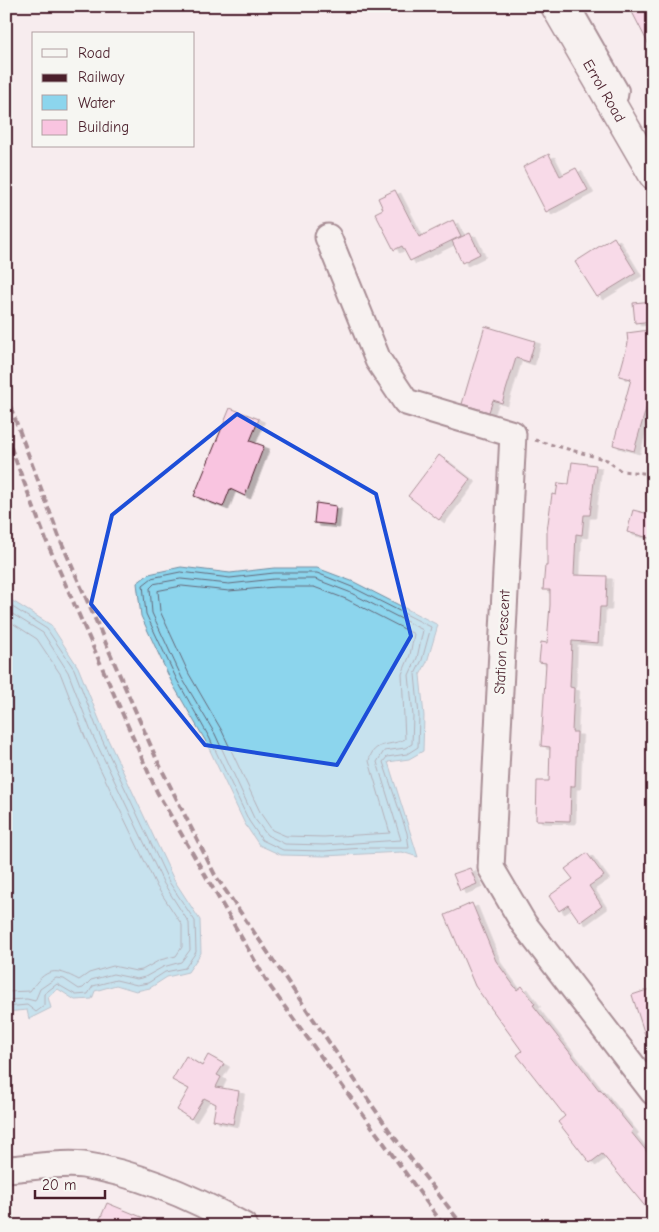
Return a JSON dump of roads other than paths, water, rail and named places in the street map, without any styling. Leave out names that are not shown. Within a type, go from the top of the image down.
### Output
[{"type":"street","name":"Errol Road","points":[[555,6],[653,175]]},
{"type":"street","name":"Station Crescent","points":[[328,237],[378,360],[406,402],[513,434],[491,868],[524,924],[653,1092]]},
{"type":"street","points":[[6,1169],[81,1165],[123,1174],[206,1205],[244,1226]]},
{"type":"lane","points":[[574,6],[622,90],[621,97],[611,103]]},
{"type":"water","points":[[181,567],[230,573],[274,568],[317,568],[354,582],[438,625],[427,662],[420,675],[424,716],[423,751],[409,759],[388,762],[418,857],[402,852],[324,856],[281,855],[259,845],[245,824],[205,740],[172,683],[141,616],[137,583],[149,574]]},
{"type":"water","points":[[6,597],[51,625],[78,667],[103,729],[174,880],[200,920],[201,953],[188,972],[167,977],[150,988],[136,991],[116,985],[95,991],[92,999],[75,1000],[58,989],[48,997],[51,1008],[29,1019],[27,1010],[6,1012]]},
{"type":"railway","points":[[6,395],[60,539],[157,760],[215,875],[391,1133],[463,1226]]},
{"type":"railway","points":[[6,435],[46,540],[157,792],[269,985],[444,1226]]}]
